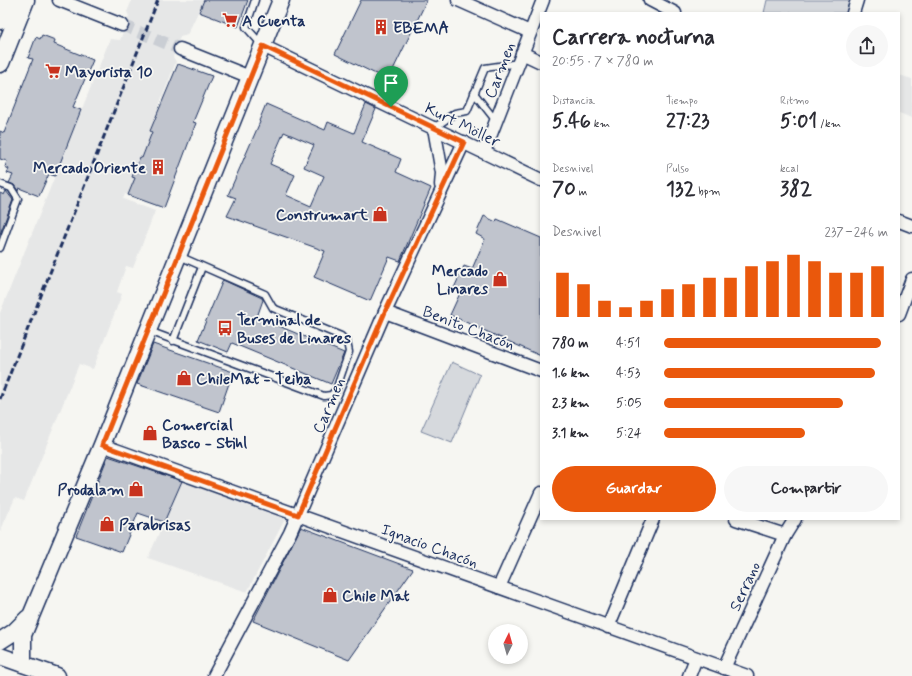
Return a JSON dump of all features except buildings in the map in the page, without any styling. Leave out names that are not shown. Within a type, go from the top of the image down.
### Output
[{"type":"main road","points":[[0,20],[8,0]]},
{"type":"main road","points":[[0,63],[25,0]]},
{"type":"main road","points":[[23,664],[22,640],[33,610],[102,445],[281,0]]},
{"type":"main road","points":[[0,641],[14,632],[33,610]]},
{"type":"main road","points":[[0,656],[57,676]]},
{"type":"street","points":[[59,0],[122,25]]},
{"type":"street","points":[[458,0],[530,32]]},
{"type":"street","name":"Carmen","points":[[484,152],[543,0]]},
{"type":"street","points":[[650,0],[673,12]]},
{"type":"street","points":[[852,12],[857,0]]},
{"type":"street","name":"Kurt Möller","points":[[263,46],[540,180]]},
{"type":"street","points":[[180,49],[250,77]]},
{"type":"street","points":[[520,58],[540,62]]},
{"type":"street","points":[[434,128],[442,173],[441,191]]},
{"type":"street","name":"Carmen","points":[[214,676],[248,615],[298,515],[385,312],[464,142]]},
{"type":"street","points":[[900,221],[912,226]]},
{"type":"street","points":[[900,311],[912,279]]},
{"type":"street","name":"Benito Chacón","points":[[385,312],[540,371]]},
{"type":"street","name":"Ignacio Chacón","points":[[102,445],[747,676]]},
{"type":"street","points":[[499,587],[540,495]]},
{"type":"street","points":[[608,627],[653,520]]},
{"type":"street","points":[[739,520],[785,535]]},
{"type":"street","name":"Serrano","points":[[724,668],[785,535],[794,520]]},
{"type":"street","points":[[689,676],[696,658]]},
{"type":"lane","points":[[255,0],[246,27],[263,46]]},
{"type":"lane","points":[[434,128],[456,113],[467,110],[485,68],[520,58]]},
{"type":"lane","points":[[474,93],[496,121]]},
{"type":"lane","points":[[0,184],[11,188],[18,199],[0,248]]},
{"type":"lane","points":[[148,330],[173,341],[324,396],[331,395],[336,390],[349,352],[349,347],[345,339],[338,334],[273,308],[265,294],[178,256]]},
{"type":"lane","points":[[173,341],[202,266]]},
{"type":"shaded area","points":[[132,0],[204,0],[187,35],[180,37],[173,57],[176,62],[158,108],[161,109],[156,122],[154,121],[150,131],[152,132],[142,158],[140,157],[132,176],[135,178],[128,195],[125,194],[123,199],[155,211],[133,268],[126,266],[117,292],[122,294],[93,369],[79,364],[24,501],[15,498],[0,532],[0,313],[110,39],[120,40],[129,16],[127,12]]},
{"type":"shaded area","points":[[767,0],[850,0],[846,12],[764,12]]},
{"type":"shaded area","points":[[900,75],[912,79],[912,118],[900,113]]},
{"type":"shaded area","points":[[452,362],[480,375],[452,443],[421,431]]},
{"type":"shaded area","points":[[182,481],[285,519],[247,592],[148,558]]},
{"type":"tunnel","points":[[122,25],[180,49]]},
{"type":"railway","points":[[0,399],[158,0]]},
{"type":"place","name":"A Cuenta","points":[[230,20]]},
{"type":"place","name":"EBEMA","points":[[381,27]]},
{"type":"place","name":"Mayorista 10","points":[[53,71]]},
{"type":"place","name":"Mercado Oriente","points":[[158,167]]},
{"type":"place","name":"Construmart","points":[[380,214]]},
{"type":"place","name":"Mercado Linares","points":[[500,279]]},
{"type":"place","name":"Terminal de Buses de Linares","points":[[225,328]]},
{"type":"place","name":"ChileMat - Teiba","points":[[184,378]]},
{"type":"place","name":"Comercial Basco - Stihl","points":[[150,433]]},
{"type":"place","name":"Prodalam","points":[[136,489]]},
{"type":"place","name":"Parabrisas","points":[[107,524]]},
{"type":"place","name":"Chile Mat","points":[[330,595]]},
{"type":"route","points":[[263,46],[391,107],[464,142],[385,312],[298,515],[102,445],[263,46]]}]
